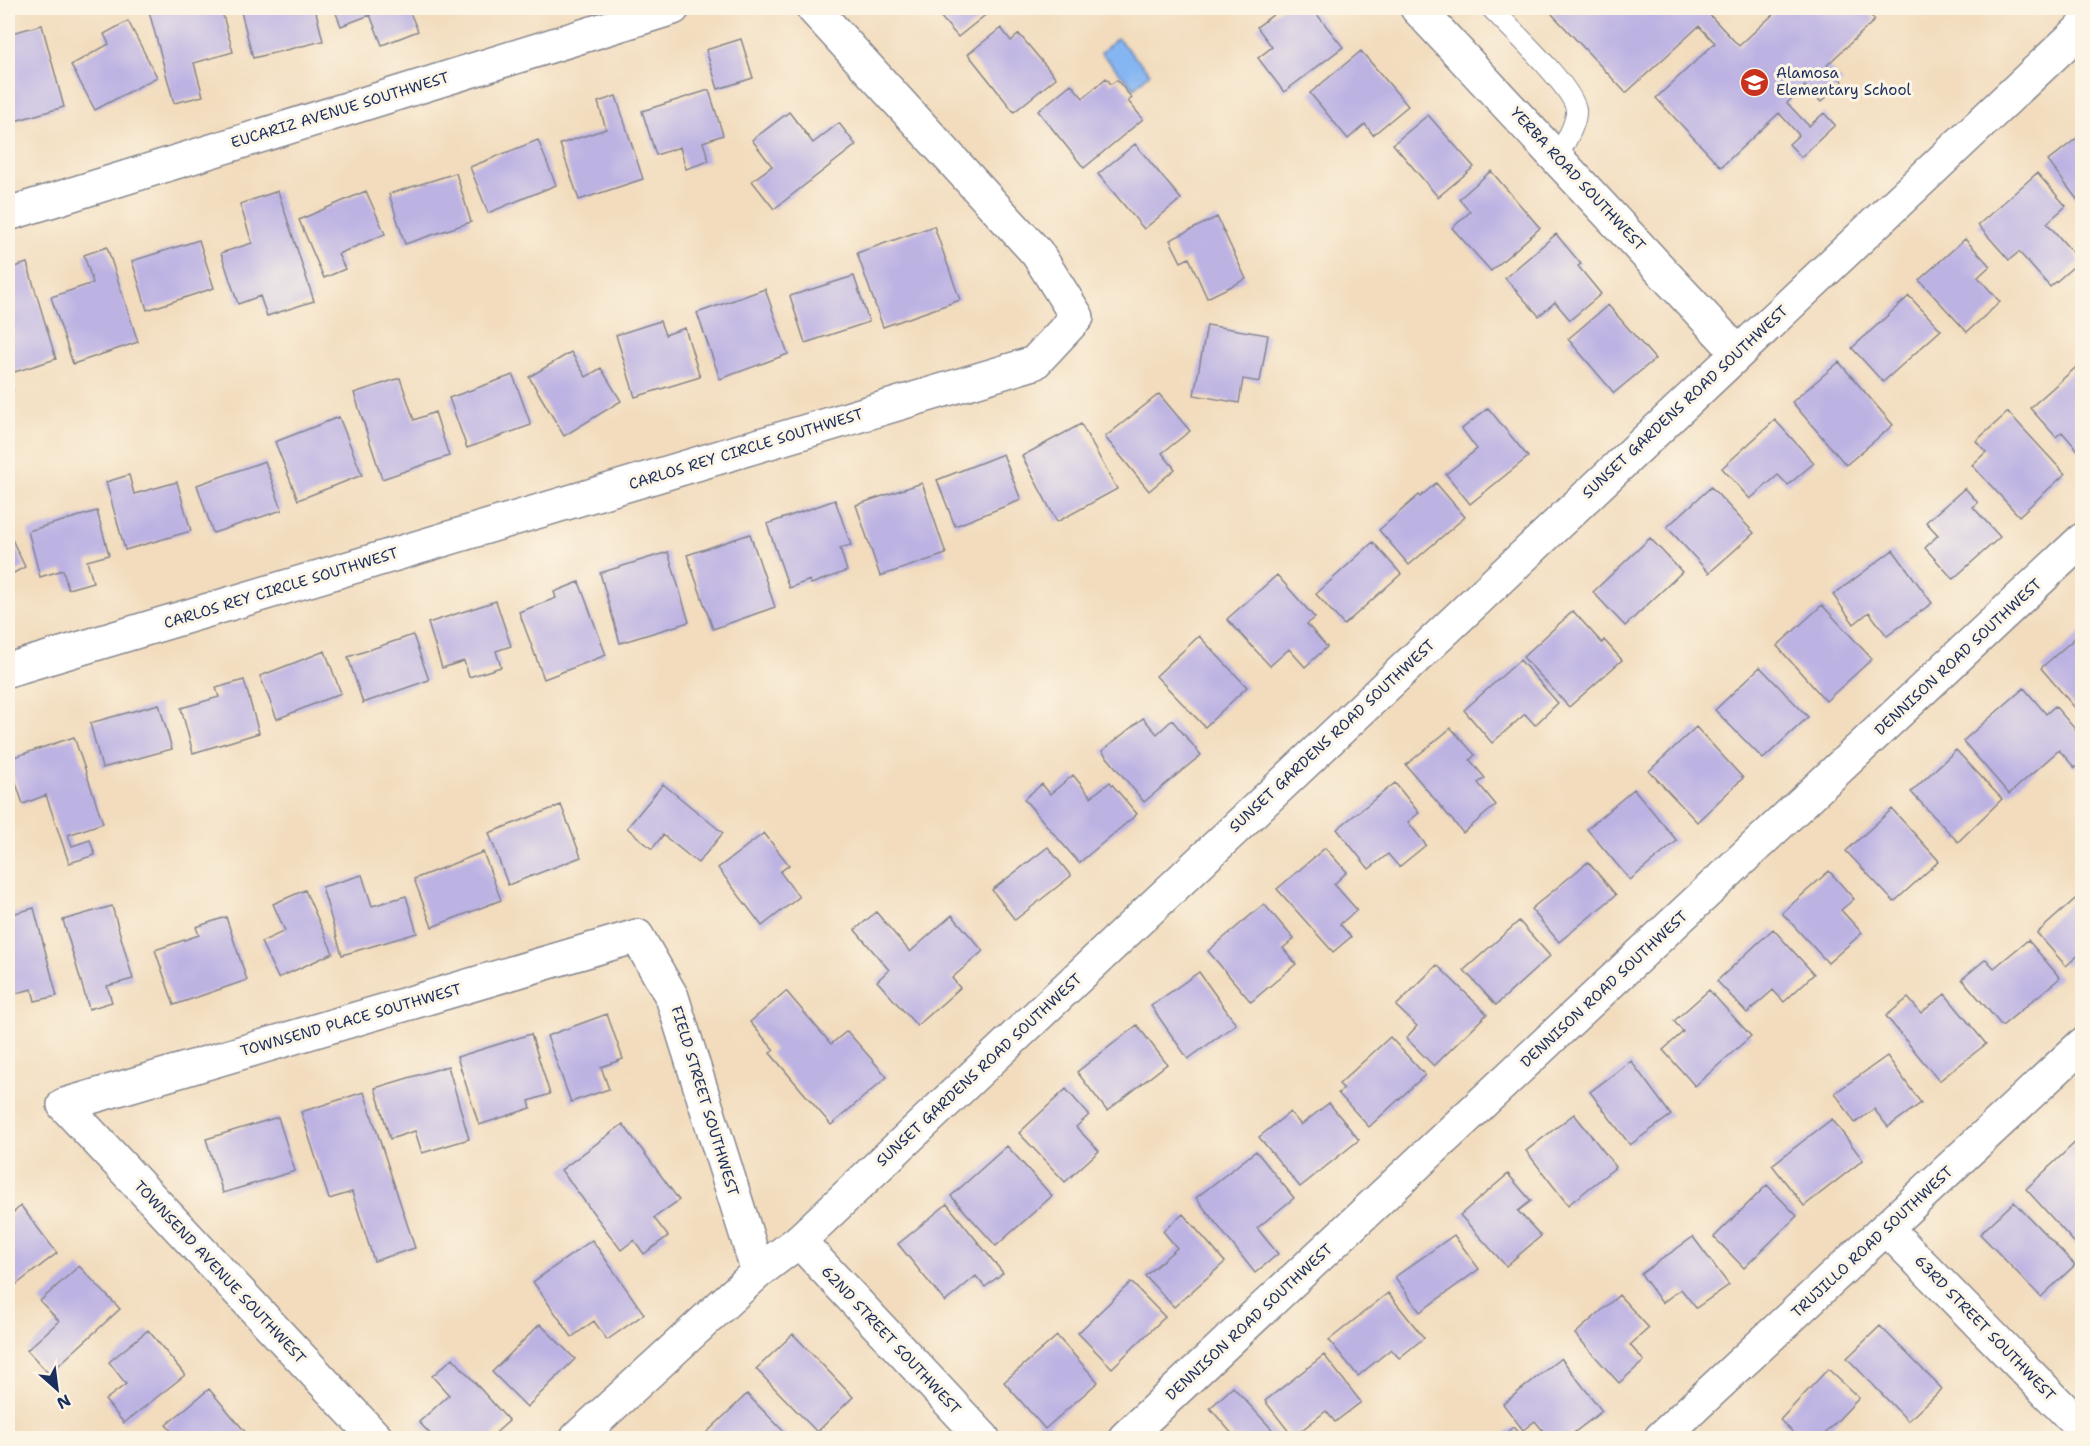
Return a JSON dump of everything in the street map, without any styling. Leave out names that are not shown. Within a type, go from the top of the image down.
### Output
[{"type":"street","name":"EUCARIZ AVENUE SOUTHWEST","points":[[8,214],[589,21],[673,8]]},
{"type":"street","name":"CARLOS REY CIRCLE SOUTHWEST","points":[[8,670],[1034,363],[1077,317],[1037,253],[813,8]]},
{"type":"street","name":"YERBA ROAD SOUTHWEST","points":[[1417,8],[1738,353]]},
{"type":"street","name":"SUNSET GARDENS ROAD SOUTHWEST","points":[[577,1438],[758,1272],[799,1241],[2082,28]]},
{"type":"street","name":"DENNISON ROAD SOUTHWEST","points":[[1125,1438],[2082,540]]},
{"type":"street","name":"TOWNSEND PLACE SOUTHWEST","points":[[64,1105],[637,936]]},
{"type":"street","name":"FIELD STREET SOUTHWEST","points":[[637,936],[672,997],[758,1272]]},
{"type":"street","name":"TRUJILLO ROAD SOUTHWEST","points":[[1661,1438],[2082,1045]]},
{"type":"street","name":"TOWNSEND AVENUE SOUTHWEST","points":[[64,1105],[376,1438]]},
{"type":"street","name":"63RD STREET SOUTHWEST","points":[[1887,1228],[2082,1428]]},
{"type":"street","name":"62ND STREET SOUTHWEST","points":[[799,1241],[983,1438]]},
{"type":"lane","points":[[1491,8],[1572,98],[1576,110],[1572,128],[1558,157]]},
{"type":"water","points":[[1117,38],[1150,73],[1134,88],[1101,53]]},
{"type":"building","points":[[148,8],[200,8],[201,12],[221,8],[233,52],[194,63],[203,96],[174,103]]},
{"type":"building","points":[[240,8],[315,8],[323,41],[253,58]]},
{"type":"building","points":[[334,8],[408,8],[418,31],[382,45],[370,15],[341,26]]},
{"type":"building","points":[[933,8],[994,8],[958,37]]},
{"type":"building","points":[[1282,8],[1312,8],[1343,47],[1284,92],[1258,58],[1272,47],[1257,27]]},
{"type":"building","points":[[1559,8],[1712,8],[1707,12],[1739,46],[1780,8],[1863,8],[1875,20],[1827,65],[1843,82],[1821,102],[1805,86],[1787,103],[1809,126],[1824,113],[1835,125],[1801,157],[1789,144],[1799,135],[1779,113],[1721,167],[1656,98],[1715,43],[1699,26],[1626,93],[1552,14]]},
{"type":"building","points":[[128,21],[157,77],[95,110],[71,65],[109,44],[104,34]]},
{"type":"building","points":[[42,25],[64,107],[8,123],[8,34]]},
{"type":"building","points":[[1001,28],[1011,41],[1019,34],[1056,78],[1014,112],[968,54]]},
{"type":"building","points":[[741,39],[753,78],[718,89],[706,50]]},
{"type":"building","points":[[1361,51],[1408,106],[1373,135],[1365,124],[1348,139],[1310,93]]},
{"type":"building","points":[[1106,78],[1111,84],[1117,80],[1132,98],[1128,101],[1143,119],[1084,168],[1038,111],[1071,84],[1083,98]]},
{"type":"building","points":[[709,90],[723,135],[703,142],[709,161],[686,169],[680,147],[656,155],[642,111]]},
{"type":"building","points":[[616,96],[643,179],[579,200],[560,144],[606,129],[598,102]]},
{"type":"building","points":[[789,112],[813,143],[839,123],[856,145],[774,209],[752,181],[772,166],[752,140]]},
{"type":"building","points":[[1428,115],[1474,167],[1438,197],[1393,144]]},
{"type":"building","points":[[2082,134],[2082,206],[2048,161]]},
{"type":"building","points":[[538,140],[556,185],[488,213],[470,167]]},
{"type":"building","points":[[1135,144],[1181,199],[1144,229],[1098,174]]},
{"type":"building","points":[[1491,171],[1540,228],[1491,271],[1452,228],[1470,212],[1459,199]]},
{"type":"building","points":[[456,173],[471,222],[405,244],[389,194]]},
{"type":"building","points":[[2037,173],[2066,206],[2047,223],[2080,261],[2050,287],[2019,252],[2009,260],[1978,225]]},
{"type":"building","points":[[278,191],[314,301],[267,316],[260,296],[238,304],[221,253],[252,243],[240,204]]},
{"type":"building","points":[[366,191],[385,234],[338,254],[345,269],[324,278],[299,220]]},
{"type":"building","points":[[1217,217],[1246,279],[1207,298],[1189,258],[1181,262],[1170,240]]},
{"type":"building","points":[[934,226],[960,300],[883,327],[857,253]]},
{"type":"building","points":[[1556,234],[1581,264],[1578,266],[1601,294],[1570,320],[1555,302],[1539,316],[1505,278]]},
{"type":"building","points":[[1965,239],[1990,266],[1978,277],[2000,302],[1967,332],[1919,280]]},
{"type":"building","points":[[199,240],[214,288],[147,310],[132,261]]},
{"type":"building","points":[[107,247],[138,342],[73,364],[51,297],[93,283],[84,255]]},
{"type":"building","points":[[27,263],[56,359],[8,374],[8,269]]},
{"type":"building","points":[[854,276],[869,322],[805,343],[790,296]]},
{"type":"building","points":[[765,289],[788,354],[720,379],[697,313]]},
{"type":"building","points":[[1909,296],[1941,330],[1883,382],[1852,348]]},
{"type":"building","points":[[1608,305],[1655,359],[1614,393],[1568,339]]},
{"type":"building","points":[[660,321],[665,335],[685,328],[700,377],[635,397],[616,335]]},
{"type":"building","points":[[1207,325],[1268,335],[1260,382],[1243,379],[1239,403],[1194,395]]},
{"type":"building","points":[[571,352],[586,377],[601,368],[621,401],[564,436],[529,377]]},
{"type":"building","points":[[1839,362],[1893,425],[1846,465],[1792,402]]},
{"type":"building","points":[[2082,362],[2082,455],[2062,432],[2056,437],[2030,408]]},
{"type":"building","points":[[8,374],[13,391],[8,393]]},
{"type":"building","points":[[513,375],[531,425],[467,448],[449,398]]},
{"type":"building","points":[[400,378],[414,420],[435,412],[449,456],[382,479],[354,393]]},
{"type":"building","points":[[1159,394],[1190,431],[1162,453],[1175,469],[1149,491],[1105,437]]},
{"type":"building","points":[[1488,408],[1528,457],[1470,504],[1446,474],[1477,449],[1462,429]]},
{"type":"building","points":[[2008,412],[2065,474],[2019,516],[1972,465],[1986,452],[1976,441]]},
{"type":"building","points":[[339,417],[362,475],[298,500],[275,442]]},
{"type":"building","points":[[1775,420],[1814,463],[1788,485],[1778,475],[1750,499],[1722,468]]},
{"type":"building","points":[[1081,424],[1117,489],[1057,522],[1022,456]]},
{"type":"building","points":[[1003,454],[1021,500],[955,526],[937,480]]},
{"type":"building","points":[[265,461],[282,510],[213,533],[197,485]]},
{"type":"building","points":[[129,475],[134,494],[177,482],[191,531],[125,550],[106,482]]},
{"type":"building","points":[[922,483],[946,554],[880,576],[856,505]]},
{"type":"building","points":[[1436,483],[1465,517],[1409,565],[1379,530]]},
{"type":"building","points":[[1711,487],[1754,533],[1709,573],[1667,527]]},
{"type":"building","points":[[1965,488],[1978,503],[1973,507],[2000,537],[1953,579],[1925,548],[1938,535],[1926,522]]},
{"type":"building","points":[[835,500],[851,545],[840,548],[847,571],[811,584],[810,580],[789,588],[767,524]]},
{"type":"building","points":[[97,511],[109,555],[87,561],[93,582],[68,589],[63,570],[40,577],[28,531]]},
{"type":"building","points":[[8,531],[25,567],[8,576]]},
{"type":"building","points":[[750,534],[775,607],[713,629],[687,555]]},
{"type":"building","points":[[1650,538],[1682,572],[1625,626],[1593,592]]},
{"type":"building","points":[[1373,542],[1401,574],[1344,625],[1316,594]]},
{"type":"building","points":[[1893,550],[1932,603],[1887,636],[1869,612],[1854,624],[1833,595]]},
{"type":"building","points":[[668,552],[689,622],[620,643],[600,573]]},
{"type":"building","points":[[1277,575],[1315,618],[1307,624],[1327,647],[1305,667],[1289,649],[1270,666],[1227,619]]},
{"type":"building","points":[[579,582],[606,655],[544,679],[519,612],[556,598],[554,592]]},
{"type":"building","points":[[496,601],[511,646],[496,651],[501,667],[469,677],[464,661],[442,668],[428,623]]},
{"type":"building","points":[[1822,605],[1872,659],[1826,701],[1777,646]]},
{"type":"building","points":[[1573,611],[1602,643],[1604,640],[1622,660],[1569,707],[1523,657]]},
{"type":"building","points":[[2082,632],[2082,716],[2041,668]]},
{"type":"building","points":[[413,635],[429,680],[363,703],[348,657]]},
{"type":"building","points":[[1199,636],[1247,687],[1205,727],[1156,676]]},
{"type":"building","points":[[325,651],[341,693],[277,719],[260,676]]},
{"type":"building","points":[[1520,660],[1558,703],[1535,725],[1525,714],[1492,743],[1464,710]]},
{"type":"building","points":[[1760,667],[1808,717],[1763,759],[1715,710]]},
{"type":"building","points":[[244,680],[259,733],[193,753],[181,708],[219,697],[216,688]]},
{"type":"building","points":[[2024,688],[2046,714],[2055,706],[2082,737],[2082,762],[2075,768],[2059,750],[2009,794],[1963,741]]},
{"type":"building","points":[[159,704],[172,749],[102,768],[90,723]]},
{"type":"building","points":[[1143,718],[1157,734],[1172,720],[1201,755],[1144,802],[1102,751]]},
{"type":"building","points":[[1696,727],[1743,778],[1697,822],[1649,771]]},
{"type":"building","points":[[1451,728],[1475,755],[1470,760],[1485,778],[1478,783],[1496,805],[1463,833],[1406,765]]},
{"type":"building","points":[[74,737],[103,823],[68,835],[72,846],[90,840],[95,855],[69,863],[46,795],[23,804],[8,759]]},
{"type":"building","points":[[1956,750],[2002,799],[1958,842],[1911,792]]},
{"type":"building","points":[[1073,775],[1091,797],[1110,782],[1137,814],[1079,863],[1024,799],[1042,784],[1050,794]]},
{"type":"building","points":[[1395,783],[1419,813],[1408,822],[1426,845],[1399,867],[1388,854],[1369,869],[1337,829]]},
{"type":"building","points":[[663,784],[723,833],[698,863],[663,835],[652,849],[627,828]]},
{"type":"building","points":[[1634,789],[1677,841],[1630,880],[1587,829]]},
{"type":"building","points":[[561,805],[581,857],[508,885],[489,833]]},
{"type":"building","points":[[1892,809],[1939,861],[1894,902],[1846,851]]},
{"type":"building","points":[[764,833],[789,865],[780,872],[799,897],[762,926],[718,868]]},
{"type":"building","points":[[1048,847],[1071,876],[1015,920],[992,890]]},
{"type":"building","points":[[1325,848],[1347,872],[1334,884],[1357,910],[1340,924],[1351,937],[1333,952],[1277,889]]},
{"type":"building","points":[[483,852],[501,900],[432,927],[414,879]]},
{"type":"building","points":[[1588,862],[1616,895],[1559,942],[1531,909]]},
{"type":"building","points":[[1829,871],[1854,899],[1841,910],[1862,933],[1828,963],[1782,913]]},
{"type":"building","points":[[362,875],[372,906],[406,896],[417,933],[342,955],[322,887]]},
{"type":"building","points":[[305,890],[333,953],[278,978],[261,942],[285,931],[273,904]]},
{"type":"building","points":[[2082,893],[2082,952],[2066,966],[2037,933]]},
{"type":"building","points":[[1264,904],[1294,939],[1283,948],[1296,964],[1251,1002],[1208,951]]},
{"type":"building","points":[[112,906],[133,979],[107,986],[112,1002],[89,1009],[63,920]]},
{"type":"building","points":[[34,908],[57,996],[35,1001],[32,989],[9,995],[8,989],[8,915]]},
{"type":"building","points":[[876,912],[910,952],[952,915],[983,951],[952,978],[960,988],[917,1026],[877,981],[889,970],[855,930]]},
{"type":"building","points":[[226,917],[247,980],[174,1005],[155,950],[199,935],[196,927]]},
{"type":"building","points":[[1519,921],[1550,956],[1496,1005],[1464,970]]},
{"type":"building","points":[[1773,929],[1814,974],[1784,1002],[1773,990],[1747,1013],[1717,981]]},
{"type":"building","points":[[2028,940],[2060,978],[2002,1026],[1962,979],[1986,959],[1994,968]]},
{"type":"building","points":[[1437,965],[1487,1014],[1434,1066],[1406,1038],[1417,1026],[1396,1006]]},
{"type":"building","points":[[1199,972],[1236,1024],[1188,1059],[1151,1006]]},
{"type":"building","points":[[1709,990],[1751,1036],[1695,1086],[1663,1050],[1683,1032],[1674,1021]]},
{"type":"building","points":[[786,991],[831,1044],[847,1031],[887,1077],[831,1125],[770,1053],[774,1050],[750,1022]]},
{"type":"building","points":[[1945,994],[1986,1044],[1939,1081],[1886,1016],[1908,998],[1921,1013]]},
{"type":"building","points":[[607,1014],[623,1059],[601,1067],[609,1089],[571,1102],[547,1036]]},
{"type":"building","points":[[1137,1025],[1167,1064],[1107,1111],[1077,1072]]},
{"type":"building","points":[[531,1034],[550,1094],[529,1101],[531,1108],[479,1125],[457,1057]]},
{"type":"building","points":[[1390,1037],[1425,1075],[1369,1127],[1338,1093],[1344,1089],[1339,1084]]},
{"type":"building","points":[[1887,1056],[1921,1103],[1888,1127],[1874,1109],[1855,1123],[1835,1093]]},
{"type":"building","points":[[1631,1061],[1671,1115],[1630,1145],[1590,1092]]},
{"type":"building","points":[[448,1066],[469,1139],[422,1153],[415,1131],[390,1139],[375,1088]]},
{"type":"building","points":[[1066,1089],[1089,1115],[1076,1127],[1099,1151],[1065,1182],[1019,1133]]},
{"type":"building","points":[[364,1092],[415,1248],[374,1261],[352,1192],[329,1199],[301,1112]]},
{"type":"building","points":[[1329,1103],[1359,1140],[1300,1187],[1259,1137],[1290,1112],[1301,1125]]},
{"type":"building","points":[[1574,1114],[1616,1167],[1568,1205],[1526,1151]]},
{"type":"building","points":[[278,1117],[295,1171],[223,1193],[206,1139]]},
{"type":"building","points":[[1832,1119],[1863,1160],[1804,1206],[1772,1165]]},
{"type":"building","points":[[623,1124],[679,1200],[654,1218],[668,1236],[644,1254],[634,1240],[621,1250],[561,1170]]},
{"type":"building","points":[[2082,1136],[2082,1251],[2026,1189]]},
{"type":"building","points":[[1007,1146],[1052,1196],[996,1246],[951,1196]]},
{"type":"building","points":[[1256,1151],[1294,1198],[1257,1228],[1278,1254],[1255,1273],[1196,1198]]},
{"type":"building","points":[[1508,1174],[1531,1201],[1518,1211],[1541,1236],[1506,1266],[1460,1215]]},
{"type":"building","points":[[1767,1185],[1797,1216],[1744,1268],[1714,1237]]},
{"type":"building","points":[[2014,1202],[2075,1265],[2041,1297],[1980,1234]]},
{"type":"building","points":[[947,1204],[1003,1273],[985,1287],[976,1276],[945,1302],[898,1244]]},
{"type":"building","points":[[21,1206],[57,1253],[8,1291],[8,1217]]},
{"type":"building","points":[[1183,1214],[1225,1262],[1174,1307],[1145,1276],[1177,1248],[1163,1231]]},
{"type":"building","points":[[1454,1235],[1479,1269],[1420,1312],[1395,1277]]},
{"type":"building","points":[[1693,1237],[1729,1285],[1696,1308],[1681,1289],[1662,1303],[1641,1274]]},
{"type":"building","points":[[592,1240],[644,1314],[607,1340],[594,1321],[572,1337],[533,1282]]},
{"type":"building","points":[[79,1266],[120,1309],[49,1374],[27,1350],[59,1321],[40,1301]]},
{"type":"building","points":[[1131,1282],[1165,1317],[1112,1368],[1078,1333]]},
{"type":"building","points":[[1388,1293],[1424,1338],[1399,1358],[1391,1349],[1358,1376],[1329,1340]]},
{"type":"building","points":[[1619,1295],[1649,1328],[1630,1345],[1644,1361],[1619,1383],[1575,1334]]},
{"type":"building","points":[[540,1324],[575,1359],[527,1407],[492,1372]]},
{"type":"building","points":[[1880,1326],[1942,1389],[1908,1421],[1847,1358]]},
{"type":"building","points":[[148,1330],[185,1375],[124,1423],[105,1400],[126,1384],[109,1362]]},
{"type":"building","points":[[793,1334],[853,1397],[817,1432],[756,1369]]},
{"type":"building","points":[[1057,1336],[1098,1382],[1045,1429],[1004,1382]]},
{"type":"building","points":[[1324,1355],[1361,1402],[1335,1422],[1326,1411],[1293,1437],[1265,1401]]},
{"type":"building","points":[[453,1358],[509,1421],[490,1438],[434,1438],[419,1422],[449,1395],[432,1376]]},
{"type":"building","points":[[1561,1358],[1602,1411],[1567,1438],[1549,1438],[1535,1421],[1523,1430],[1503,1404]]},
{"type":"building","points":[[1828,1369],[1859,1398],[1821,1438],[1799,1438],[1780,1420]]},
{"type":"building","points":[[1233,1387],[1280,1438],[1231,1438],[1234,1436],[1210,1408]]},
{"type":"building","points":[[209,1389],[247,1434],[242,1438],[178,1438],[166,1425]]},
{"type":"building","points":[[747,1394],[789,1437],[701,1438]]},
{"type":"building","points":[[1513,1427],[1523,1438],[1500,1438]]},
{"type":"place","name":"Alamosa Elementary School","points":[[1755,82]]}]
